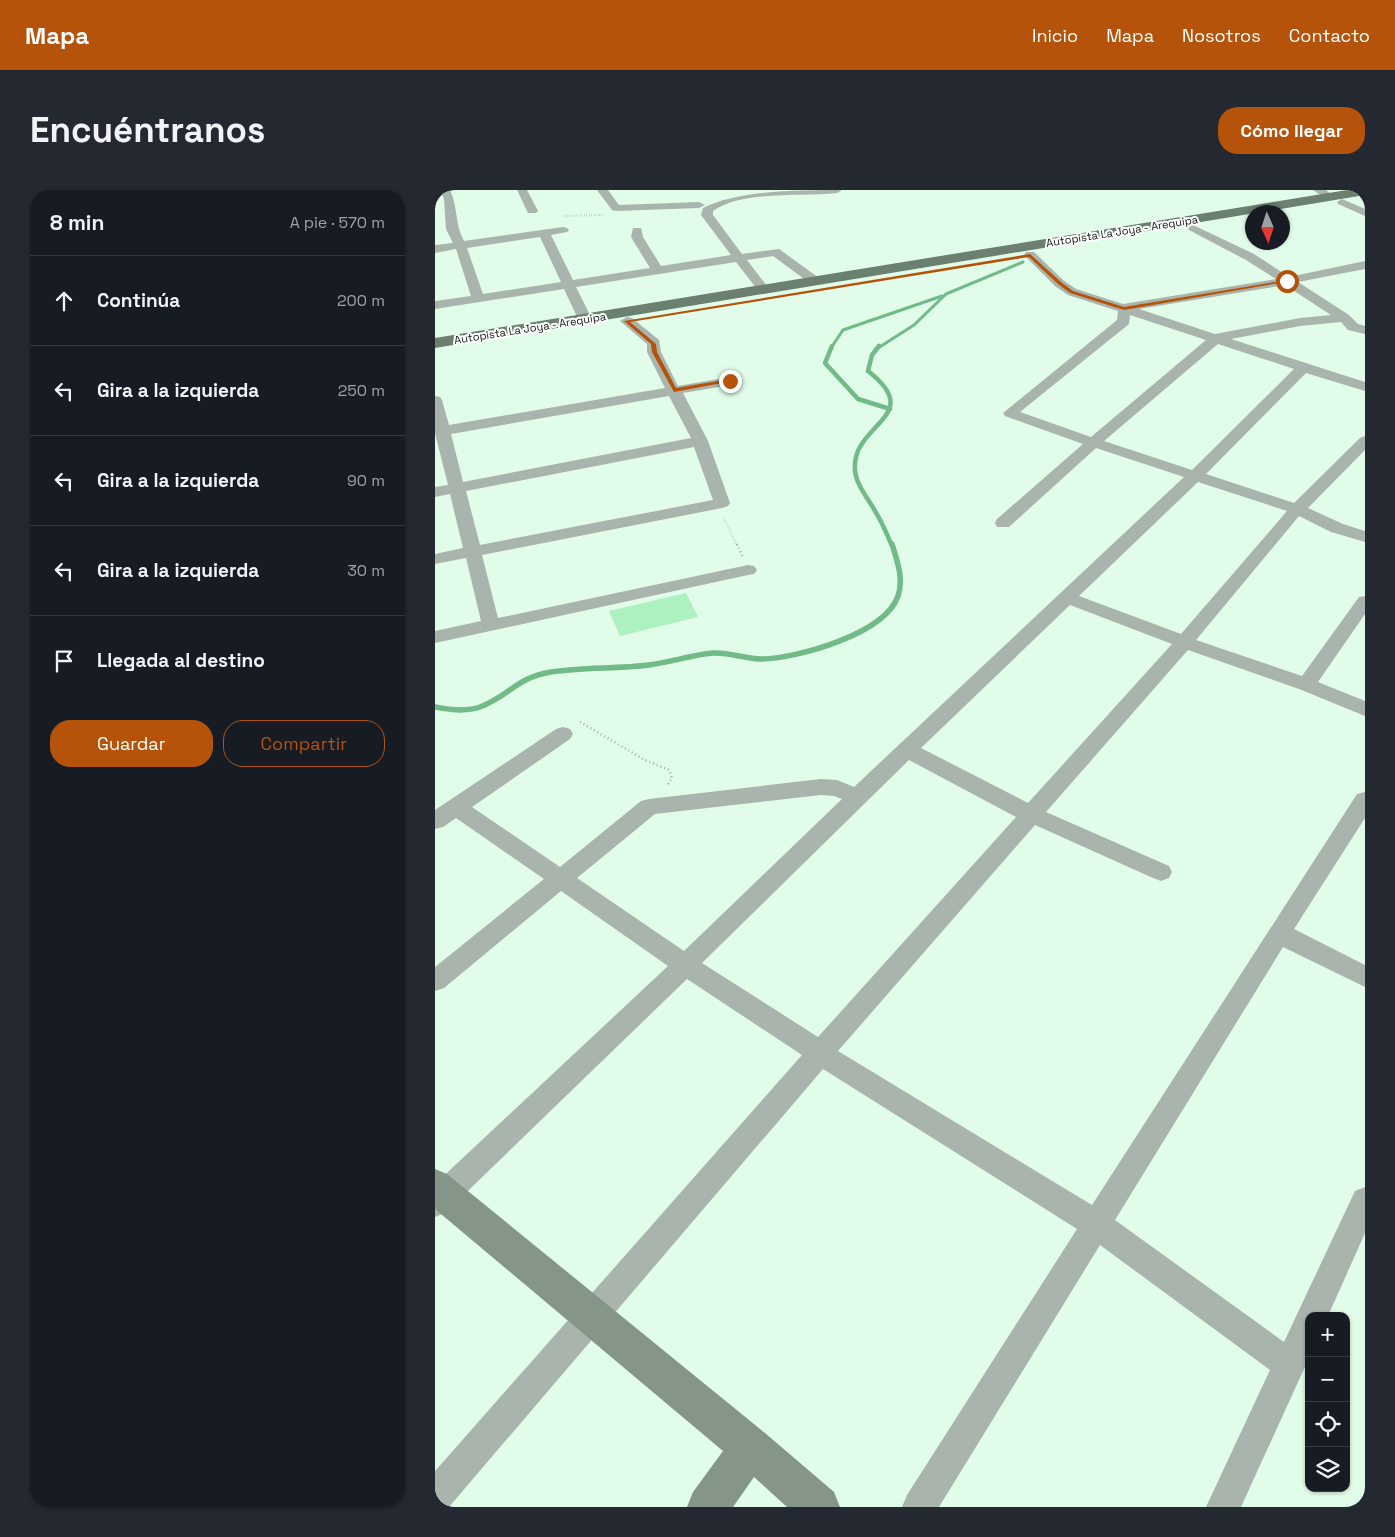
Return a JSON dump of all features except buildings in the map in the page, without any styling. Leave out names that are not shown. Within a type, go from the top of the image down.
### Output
[{"type":"main road","name":"Autopista La Joya - Arequipa","points":[[435,343],[1365,191]]},
{"type":"main road","name":"Autopista La Joya - Arequipa","points":[[1290,209],[1330,196],[1365,198]]},
{"type":"main road","name":"Autopista La Joya - Arequipa","points":[[435,353],[1245,218]]},
{"type":"street","points":[[445,190],[449,199],[452,229],[460,245],[478,299]]},
{"type":"street","points":[[522,190],[532,211]]},
{"type":"street","points":[[602,190],[616,208],[699,205]]},
{"type":"street","points":[[764,290],[707,215],[707,210],[711,205],[721,201],[762,192],[837,190]]},
{"type":"street","points":[[1330,196],[1365,213]]},
{"type":"street","points":[[1193,228],[1250,257],[1344,318],[1353,327],[1365,330]]},
{"type":"street","points":[[435,249],[563,230]]},
{"type":"street","points":[[637,230],[637,237],[658,271]]},
{"type":"street","points":[[544,233],[585,319]]},
{"type":"street","points":[[435,305],[775,252],[815,281]]},
{"type":"street","points":[[1030,255],[1059,283],[1072,292],[1365,387]]},
{"type":"street","points":[[1124,308],[1287,281],[1365,265]]},
{"type":"street","points":[[1124,308],[1125,321],[1010,413],[1052,429],[1297,509],[1337,528],[1365,537]]},
{"type":"street","points":[[1003,523],[1216,338],[1300,322],[1344,318]]},
{"type":"street","points":[[435,559],[721,503],[700,441],[654,352],[654,344],[627,321]]},
{"type":"street","points":[[819,1507],[751,1447],[438,1194],[685,965],[857,797],[1196,475],[1304,367]]},
{"type":"street","points":[[441,431],[730,381]]},
{"type":"street","points":[[435,400],[471,552],[491,625]]},
{"type":"street","points":[[435,492],[700,441]]},
{"type":"street","points":[[435,1498],[820,1053],[1184,642],[1297,509],[1365,441]]},
{"type":"street","points":[[435,637],[749,570]]},
{"type":"street","points":[[1068,598],[1184,642],[1306,684],[1365,709]]},
{"type":"street","points":[[1306,684],[1365,601]]},
{"type":"street","points":[[571,728],[445,814],[562,878],[685,965],[820,1053],[1096,1224],[1289,1364]]},
{"type":"street","points":[[908,750],[1032,814],[1161,872]]},
{"type":"street","points":[[435,981],[649,807],[821,787],[837,788],[857,797]]},
{"type":"street","points":[[919,1507],[1279,933],[1365,800]]},
{"type":"street","points":[[1279,933],[1365,977]]},
{"type":"street","points":[[1314,1312],[1365,1201]]},
{"type":"street","points":[[1223,1507],[1305,1330]]},
{"type":"street","points":[[708,1507],[751,1447]]},
{"type":"path","points":[[721,503],[721,511],[749,570]]},
{"type":"path","points":[[571,728],[669,770],[672,778],[649,807]]},
{"type":"green space","points":[[686,593],[698,617],[620,636],[609,611]]},
{"type":"waterway","points":[[878,348],[914,325],[946,294],[1023,262]]},
{"type":"waterway","points":[[831,347],[843,330],[942,296]]},
{"type":"waterway","points":[[879,346],[872,355],[868,371],[884,387],[890,399],[889,409]]},
{"type":"waterway","points":[[831,347],[825,363],[858,399],[889,409]]},
{"type":"waterway","points":[[889,409],[864,441],[857,454],[855,470],[860,486],[880,519],[892,546]]},
{"type":"waterway","points":[[435,707],[458,710],[480,707],[490,703],[529,678],[551,672],[649,665],[713,653],[756,659],[778,658],[817,649],[859,632],[876,622],[890,610],[900,590],[898,563],[892,544]]},
{"type":"route","points":[[730,381],[674,390],[654,352],[654,344],[627,321],[1030,255],[1059,283],[1072,292],[1124,308],[1287,281]]}]
